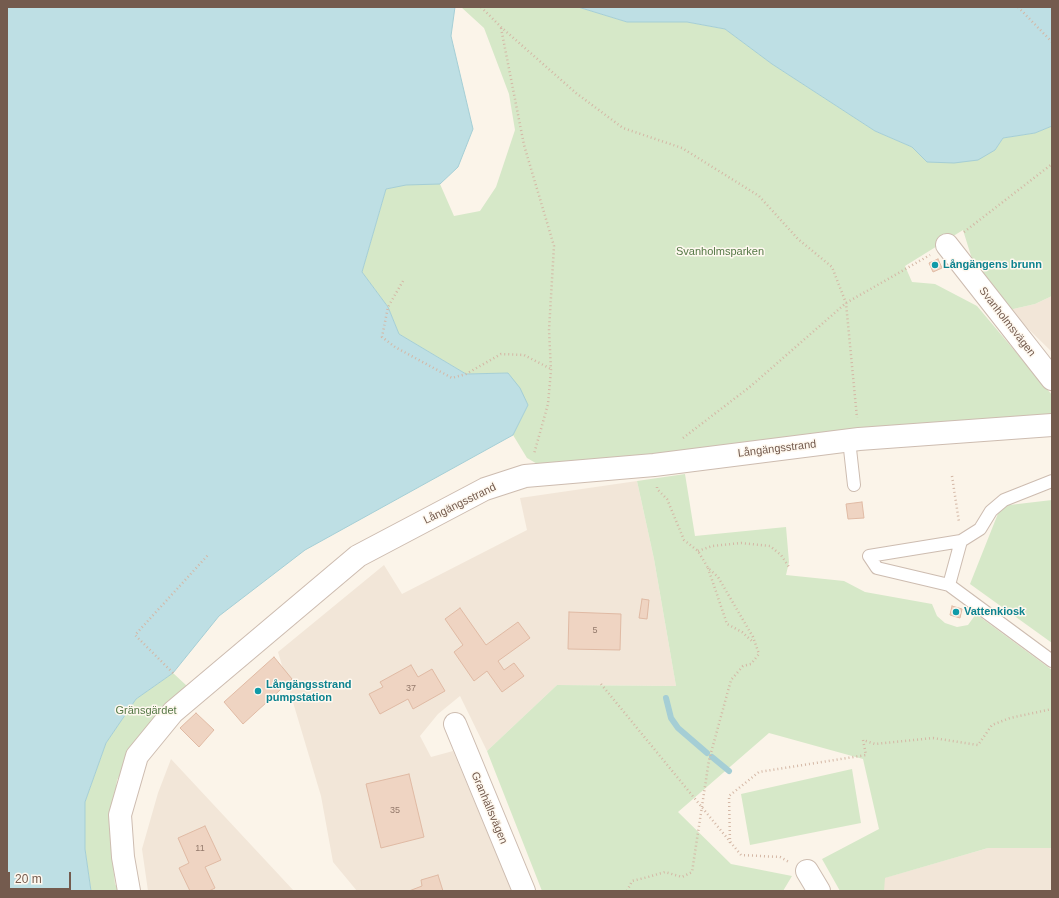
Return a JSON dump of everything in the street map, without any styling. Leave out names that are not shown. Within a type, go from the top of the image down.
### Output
[{"type":"street","name":"Svanholmsvägen","points":[[947,245],[1052,379]]},
{"type":"street","name":"Långängsstrand","points":[[129,891],[123,858],[120,815],[137,756],[173,712],[358,556],[485,489],[525,476],[654,465],[854,439],[1052,425]]},
{"type":"street","name":"Granhällsvägen","points":[[455,724],[524,891]]},
{"type":"street","points":[[807,871],[819,891]]},
{"type":"lane","points":[[854,439],[854,485]]},
{"type":"lane","points":[[1052,481],[1004,500],[991,511],[980,529],[961,541],[868,556],[877,568],[949,585],[1052,661]]},
{"type":"lane","points":[[949,585],[961,541]]},
{"type":"path","points":[[481,7],[500,28],[576,93],[623,128],[682,148],[759,196],[798,240],[832,267],[846,303],[854,439]]},
{"type":"path","points":[[1018,7],[1052,42]]},
{"type":"path","points":[[500,28],[524,145],[554,246],[549,330],[551,370],[548,404],[532,460]]},
{"type":"path","points":[[679,441],[751,386],[846,303],[947,245],[1052,164]]},
{"type":"path","points":[[403,281],[388,307],[382,338],[452,378],[466,374],[501,354],[524,355],[551,370]]},
{"type":"path","points":[[654,465],[657,489],[667,499],[684,540],[698,551],[708,568],[727,624],[742,632],[754,642]]},
{"type":"path","points":[[952,476],[958,511]]},
{"type":"path","points":[[698,551],[712,546],[742,543],[770,546],[781,555],[789,567]]},
{"type":"path","points":[[173,673],[135,635],[208,555]]},
{"type":"path","points":[[627,891],[632,881],[665,872],[682,877],[692,872],[709,760],[730,680],[743,666],[751,664],[759,654],[753,637],[718,577],[708,568]]},
{"type":"path","points":[[601,684],[741,855],[780,857],[807,871]]},
{"type":"path","points":[[730,843],[730,796],[759,772],[866,755],[863,740],[875,744],[933,738],[978,745],[992,725],[1010,718],[1052,709]]},
{"type":"shaded area","points":[[1052,296],[1052,352],[1009,310],[1035,304]]},
{"type":"shaded area","points":[[637,481],[654,559],[676,686],[557,685],[487,751],[460,696],[438,714],[420,736],[431,757],[453,751],[512,891],[357,891],[333,862],[321,796],[278,652],[384,565],[402,594],[527,530],[520,498]]},
{"type":"shaded area","points":[[171,759],[294,891],[148,891],[142,849],[158,793]]},
{"type":"shaded area","points":[[988,848],[1052,848],[1052,891],[884,891],[884,878]]},
{"type":"green space","name":"Svanholmsparken","points":[[461,7],[578,7],[627,22],[687,22],[725,29],[772,64],[875,131],[912,147],[927,162],[995,150],[1003,138],[1035,133],[1052,126],[1052,296],[1035,304],[1009,310],[981,288],[963,230],[905,266],[912,282],[935,284],[977,306],[1052,395],[1051,415],[546,469],[527,458],[513,435],[528,405],[508,373],[466,374],[399,334],[388,307],[362,272],[386,189],[406,184],[440,184],[454,216],[480,211],[496,187],[515,130],[509,94],[484,28]]},
{"type":"green space","points":[[685,474],[695,536],[786,527],[789,562],[786,575],[844,581],[865,592],[932,604],[937,616],[945,623],[957,627],[968,625],[976,614],[1052,670],[1052,848],[988,848],[885,878],[884,891],[840,891],[822,859],[879,829],[863,759],[769,733],[678,812],[731,864],[792,876],[783,891],[542,891],[487,751],[557,685],[676,686],[654,559],[637,481]]},
{"type":"green space","points":[[1052,500],[1052,643],[970,584],[1001,506]]},
{"type":"green space","name":"Gränsgärdet","points":[[173,673],[187,686],[143,735],[117,780],[110,835],[115,884],[119,891],[91,891],[85,849],[85,802],[106,743],[136,699]]},
{"type":"green space","points":[[852,769],[861,823],[750,845],[741,794]]},
{"type":"water","points":[[7,7],[455,7],[451,36],[473,129],[458,167],[440,184],[406,185],[386,189],[362,272],[388,307],[399,334],[466,374],[508,373],[520,388],[528,405],[513,435],[305,550],[219,616],[173,673],[136,699],[106,743],[85,802],[85,849],[91,891],[7,891]]},
{"type":"water","points":[[578,7],[1052,7],[1052,126],[1035,133],[1003,138],[995,150],[978,160],[954,163],[927,162],[912,147],[875,131],[772,64],[725,29],[687,22],[627,22]]},
{"type":"building","name":"Långängens brunn","points":[[938,259],[942,268],[933,272],[929,263]]},
{"type":"building","points":[[862,502],[864,518],[848,519],[846,504]]},
{"type":"building","points":[[642,599],[649,600],[647,619],[639,618]]},
{"type":"building","name":"Vattenkiosk","points":[[952,606],[962,609],[960,618],[950,615]]},
{"type":"building","points":[[460,608],[486,645],[518,622],[530,638],[498,661],[504,670],[514,663],[524,676],[502,692],[487,671],[474,681],[454,652],[463,645],[445,619]]},
{"type":"building","points":[[569,612],[621,614],[620,650],[568,649]]},
{"type":"building","name":"Långängsstrand pumpstation","points":[[274,657],[292,679],[243,724],[224,702]]},
{"type":"building","points":[[411,665],[418,677],[432,669],[445,691],[413,709],[408,699],[380,714],[369,694],[383,687],[380,682]]},
{"type":"building","points":[[196,713],[214,730],[199,747],[180,728]]},
{"type":"building","points":[[409,774],[424,837],[381,848],[366,784]]},
{"type":"building","points":[[205,826],[221,860],[205,867],[215,888],[209,891],[190,891],[179,868],[189,863],[178,838]]},
{"type":"building","points":[[438,875],[443,891],[409,891],[422,886],[421,880]]},
{"type":"waterway","points":[[666,698],[671,718],[678,728],[707,753]]},
{"type":"waterway","points":[[712,757],[729,771]]},
{"type":"place","name":"Långängens brunn","points":[[935,265]]},
{"type":"place","name":"Vattenkiosk","points":[[956,612]]},
{"type":"place","name":"Långängsstrand pumpstation","points":[[258,691]]}]
